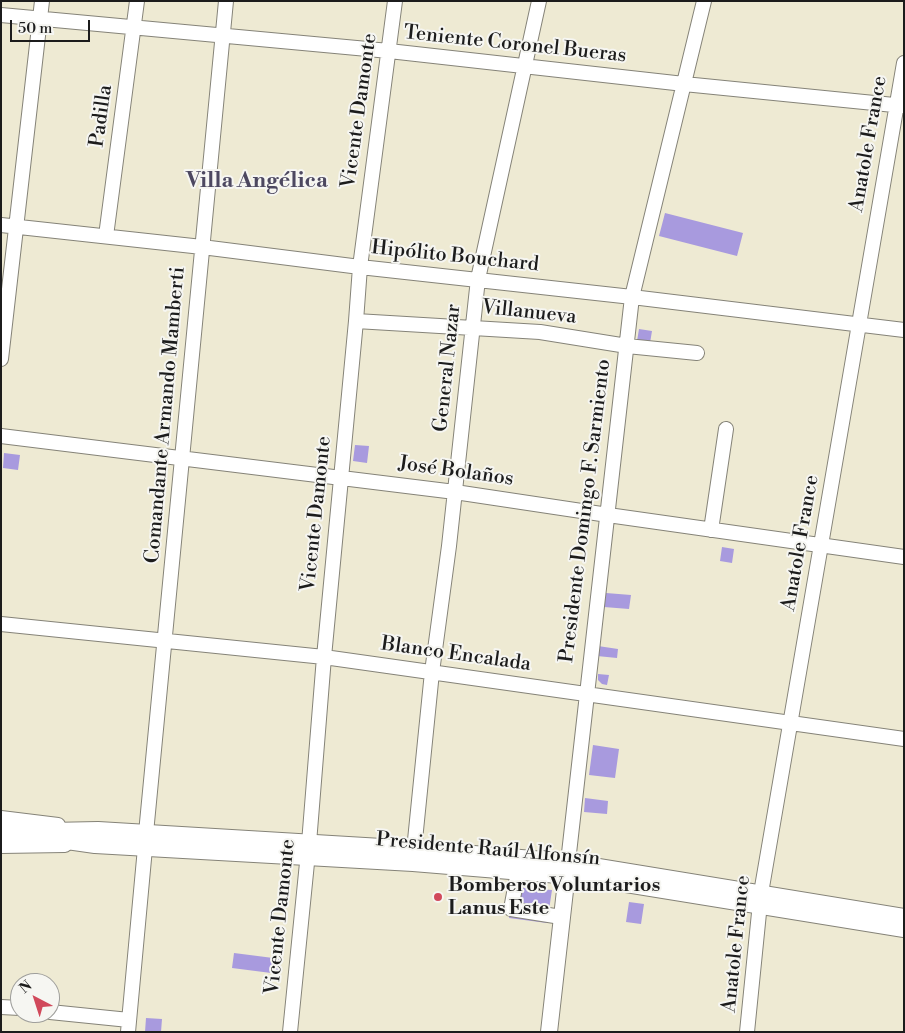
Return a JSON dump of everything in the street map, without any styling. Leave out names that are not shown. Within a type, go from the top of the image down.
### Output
[{"type":"main road","name":"Presidente Raúl Alfonsín","points":[[2,832],[414,856],[567,869],[761,899],[904,917]]},
{"type":"main road","name":"Presidente Raúl Alfonsín","points":[[414,856],[518,872],[567,869]]},
{"type":"main road","name":"Presidente Domingo F. Sarmiento","points":[[549,1032],[567,869]]},
{"type":"main road","name":"Presidente Raúl Alfonsín","points":[[761,899],[904,929]]},
{"type":"street","points":[[1,359],[42,1]]},
{"type":"street","name":"Padilla","points":[[106,236],[137,1]]},
{"type":"street","name":"Comandante Armando Mamberti","points":[[129,1026],[226,1]]},
{"type":"street","name":"Vicente Damonte","points":[[290,1032],[360,267],[395,1]]},
{"type":"street","name":"General Nazar","points":[[414,856],[432,672],[449,546],[478,279],[539,1]]},
{"type":"street","name":"Presidente Domingo F. Sarmiento","points":[[567,869],[632,297],[704,1]]},
{"type":"street","name":"Teniente Coronel Bueras","points":[[1,14],[389,51],[900,106]]},
{"type":"street","name":"Anatole France","points":[[747,1032],[761,899],[858,326],[900,106],[904,63]]},
{"type":"street","name":"Hipólito Bouchard","points":[[1,225],[904,330]]},
{"type":"street","name":"Villanueva","points":[[356,321],[472,326],[540,332],[627,346],[697,353]]},
{"type":"street","points":[[711,530],[726,429]]},
{"type":"street","name":"José Bolaños","points":[[1,436],[455,492],[608,516],[904,557]]},
{"type":"street","name":"Blanco Encalada","points":[[1,624],[324,657],[904,739]]},
{"type":"street","points":[[518,872],[511,909],[561,917]]},
{"type":"street","points":[[60,1014],[129,1026]]},
{"type":"building","points":[[665,213],[743,233],[737,256],[659,236]]},
{"type":"building","points":[[639,329],[652,331],[650,343],[637,341]]},
{"type":"building","points":[[355,445],[369,446],[367,463],[353,461]]},
{"type":"building","points":[[4,453],[20,455],[18,470],[3,468]]},
{"type":"building","points":[[722,547],[734,549],[732,563],[720,561]]},
{"type":"building","points":[[606,593],[631,595],[629,609],[604,607]]},
{"type":"building","points":[[598,646],[618,649],[617,658],[597,656]]},
{"type":"building","points":[[598,674],[609,675],[607,685],[602,684],[598,680]]},
{"type":"building","points":[[593,745],[619,749],[615,778],[589,775]]},
{"type":"building","points":[[585,798],[608,801],[607,814],[584,812]]},
{"type":"building","points":[[512,887],[552,890],[547,923],[509,918]]},
{"type":"building","points":[[629,902],[644,904],[641,924],[626,922]]},
{"type":"building","points":[[234,953],[281,959],[279,974],[232,968]]},
{"type":"building","points":[[146,1018],[162,1019],[161,1032],[145,1032]]},
{"type":"place","name":"Bomberos Voluntarios Lanus Este","points":[[438,897]]},
{"type":"district","name":"Villa Angélica","points":[[257,182]]}]
